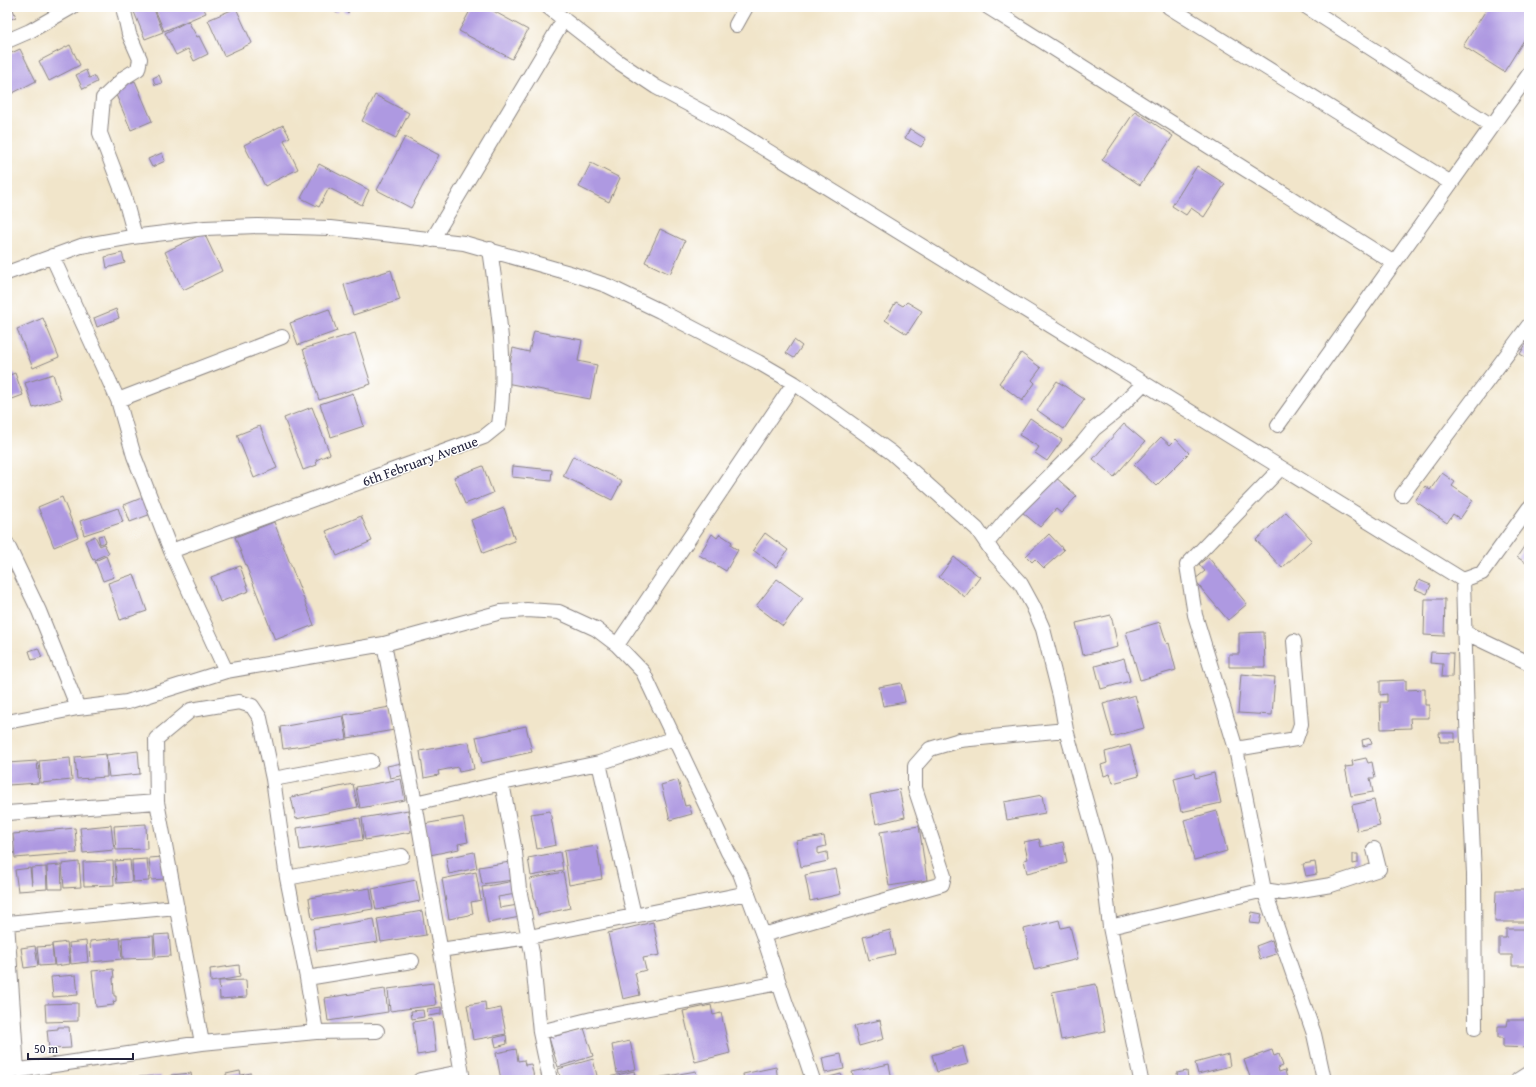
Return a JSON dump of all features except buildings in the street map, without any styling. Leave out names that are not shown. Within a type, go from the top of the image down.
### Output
[{"type":"street","points":[[7,41],[30,31],[72,7]]},
{"type":"street","points":[[123,7],[129,34],[140,59],[138,69],[125,77],[103,98],[100,133],[124,196],[135,236]]},
{"type":"street","points":[[548,7],[617,61],[656,87],[735,131],[1463,580]]},
{"type":"street","points":[[736,25],[746,7]]},
{"type":"street","points":[[988,7],[1394,263]]},
{"type":"street","points":[[1169,7],[1451,183]]},
{"type":"street","points":[[1307,7],[1492,126]]},
{"type":"street","points":[[432,240],[564,19]]},
{"type":"street","points":[[1278,425],[1529,74]]},
{"type":"street","points":[[7,273],[81,246],[135,236],[205,228],[257,226],[330,228],[464,243],[490,249],[608,286],[696,330],[794,383],[892,453],[976,529],[994,554],[1021,584],[1043,629],[1060,696],[1066,730],[1102,859],[1110,927],[1141,1080]]},
{"type":"street","name":"6th February Avenue","points":[[172,551],[484,437],[499,425],[502,406],[502,333],[490,249]]},
{"type":"street","points":[[52,256],[118,400],[134,456],[172,551],[226,671]]},
{"type":"street","points":[[1402,495],[1529,325]]},
{"type":"street","points":[[118,400],[282,337]]},
{"type":"street","points":[[618,645],[794,383]]},
{"type":"street","points":[[986,543],[1011,514],[1080,446],[1094,429],[1114,414],[1144,383]]},
{"type":"street","points":[[1281,468],[1187,565],[1195,615],[1236,749],[1264,890],[1314,1034],[1324,1080]]},
{"type":"street","points":[[1463,580],[1482,573],[1529,508]]},
{"type":"street","points":[[7,544],[39,611],[78,708]]},
{"type":"street","points":[[1463,580],[1467,721],[1474,874],[1475,1028]]},
{"type":"street","points":[[7,722],[78,708],[127,702],[226,671],[384,644],[501,612],[527,610],[559,612],[564,614],[596,629],[618,645],[643,672],[728,852],[740,873],[813,1080]]},
{"type":"street","points":[[1464,632],[1529,663]]},
{"type":"street","points":[[1236,749],[1296,739],[1301,724],[1294,641]]},
{"type":"street","points":[[384,644],[415,803],[462,1076],[420,1080]]},
{"type":"street","points":[[202,1043],[157,802],[156,739],[191,710],[239,702],[252,706],[260,718],[272,779],[287,878],[316,1032]]},
{"type":"street","points":[[763,935],[942,884],[944,876],[915,788],[914,766],[930,749],[960,740],[1066,730]]},
{"type":"street","points":[[415,803],[598,763],[675,738]]},
{"type":"street","points":[[272,779],[371,761]]},
{"type":"street","points":[[598,763],[634,915]]},
{"type":"street","points":[[502,783],[515,852],[519,889],[532,953],[540,1032],[550,1080]]},
{"type":"street","points":[[7,813],[157,802]]},
{"type":"street","points":[[1110,927],[1264,890],[1283,893],[1331,885],[1379,869],[1374,849]]},
{"type":"street","points":[[287,878],[402,856]]},
{"type":"street","points":[[440,950],[529,937],[748,893]]},
{"type":"street","points":[[177,907],[7,922],[12,1071],[202,1043],[316,1032],[377,1031]]},
{"type":"street","points":[[307,978],[412,961]]},
{"type":"street","points":[[540,1032],[592,1019],[779,983]]},
{"type":"street","points":[[1518,1080],[1529,1073]]}]
